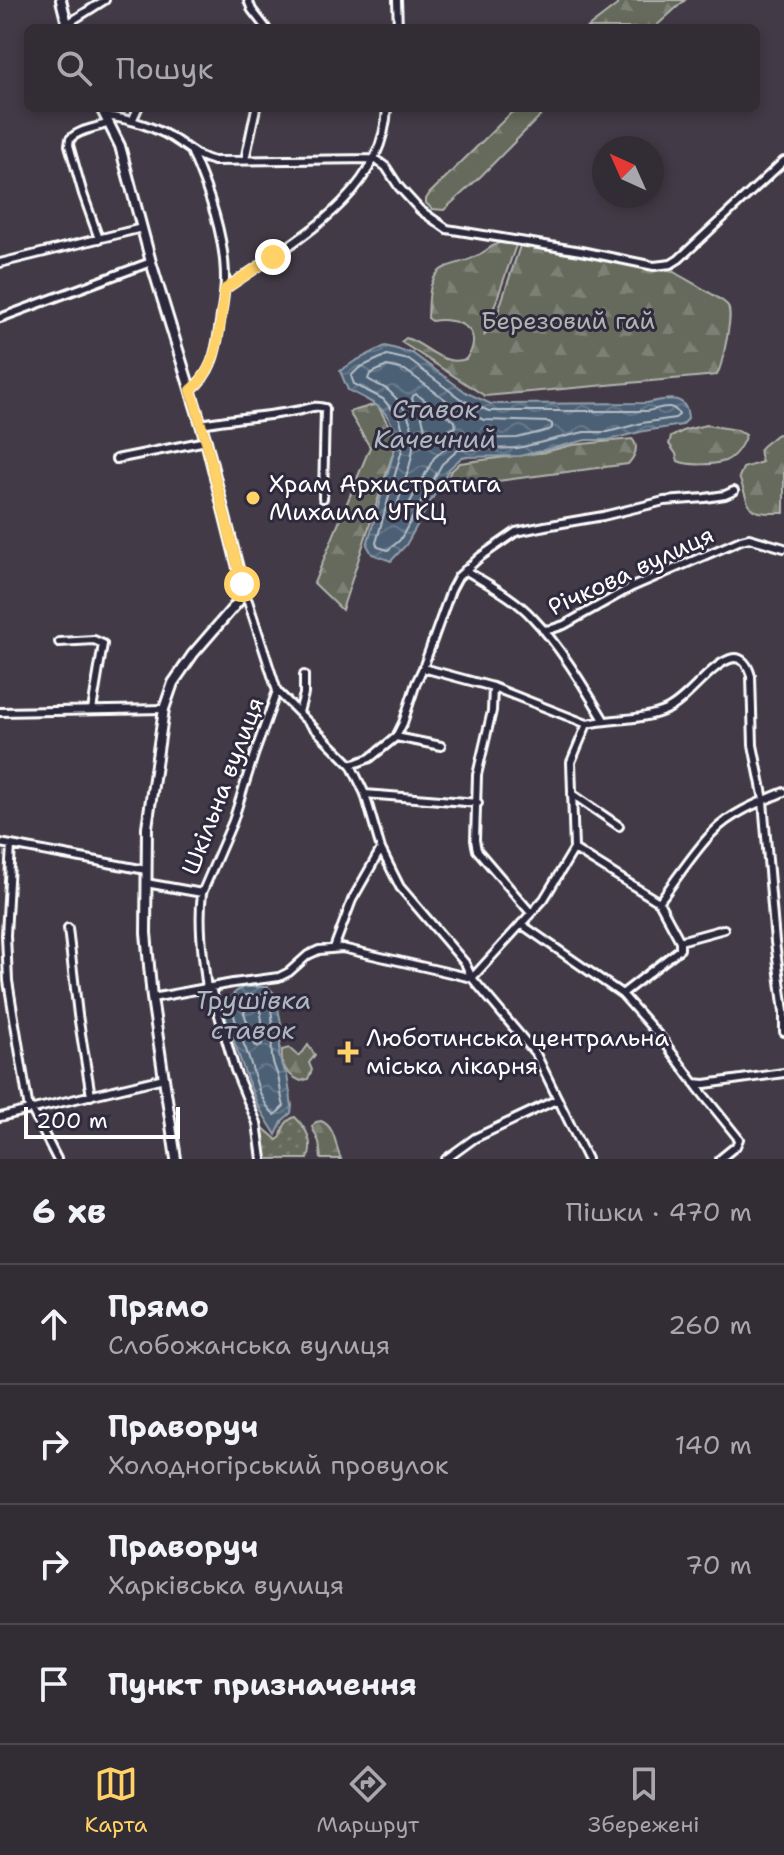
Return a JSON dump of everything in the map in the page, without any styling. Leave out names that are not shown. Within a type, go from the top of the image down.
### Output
[{"type":"street","points":[[61,0],[67,24]]},
{"type":"street","points":[[70,24],[105,0]]},
{"type":"street","points":[[248,0],[263,24]]},
{"type":"street","points":[[397,0],[398,24]]},
{"type":"street","points":[[132,121],[136,112]]},
{"type":"street","points":[[245,160],[255,112]]},
{"type":"street","points":[[225,289],[309,232],[342,202],[375,159],[387,112]]},
{"type":"street","points":[[105,116],[132,121],[169,137],[192,153],[214,161],[375,159],[386,167],[420,210],[447,229],[662,266],[679,259],[784,161]]},
{"type":"street","points":[[105,116],[120,146],[151,262],[206,441],[242,593],[248,601],[277,691],[351,765],[365,794],[381,849],[400,887],[465,963],[472,978],[536,1054],[587,1159]]},
{"type":"street","points":[[99,239],[69,145],[70,139],[77,133],[94,129],[105,116]]},
{"type":"street","points":[[191,390],[209,371],[216,348],[225,289],[222,242],[192,153]]},
{"type":"street","points":[[203,180],[204,170],[214,161]]},
{"type":"street","points":[[0,263],[142,228]]},
{"type":"street","points":[[0,318],[151,262]]},
{"type":"street","points":[[201,424],[293,412],[316,405],[325,408],[323,498]]},
{"type":"street","points":[[116,459],[206,441]]},
{"type":"street","points":[[351,765],[370,758],[396,737],[458,577],[480,557],[516,532],[664,501],[705,498],[734,491]]},
{"type":"street","name":"Річкова вулиця","points":[[543,630],[564,625],[632,587],[741,540],[749,538],[782,548]]},
{"type":"street","name":"Річкова вулиця","points":[[465,570],[526,611],[578,677],[604,720]]},
{"type":"street","points":[[176,1159],[152,998],[146,933],[147,827],[164,709],[173,683],[242,593]]},
{"type":"street","points":[[59,642],[94,640],[103,644],[92,710]]},
{"type":"street","points":[[423,668],[493,687],[587,724],[666,710],[728,660],[742,660],[749,669],[753,745],[764,800],[784,1032]]},
{"type":"street","points":[[299,712],[304,694],[304,675]]},
{"type":"street","points":[[493,687],[492,711],[477,775],[475,840],[477,850],[531,913]]},
{"type":"street","name":"Шкільна вулиця","points":[[262,1159],[257,1123],[235,1070],[209,988],[203,960],[200,903],[233,821],[277,691]]},
{"type":"street","points":[[0,712],[164,709]]},
{"type":"street","points":[[472,978],[544,899],[574,849],[571,762],[587,724]]},
{"type":"street","points":[[396,737],[441,746]]},
{"type":"street","points":[[659,902],[713,832],[731,817],[784,792]]},
{"type":"street","points":[[365,794],[478,803]]},
{"type":"street","points":[[572,794],[619,826]]},
{"type":"street","points":[[0,843],[146,870]]},
{"type":"street","points":[[11,845],[6,935],[8,981],[30,1110],[57,1159]]},
{"type":"street","points":[[334,948],[352,900],[381,849]]},
{"type":"street","points":[[574,849],[659,902],[680,941],[680,949],[622,994]]},
{"type":"street","points":[[146,883],[202,893]]},
{"type":"street","points":[[521,924],[622,994],[662,1039],[739,1139],[736,1146],[720,1159]]},
{"type":"street","points":[[68,928],[91,1096]]},
{"type":"street","points":[[680,941],[724,929]]},
{"type":"street","points":[[152,998],[279,977],[308,955],[334,948],[472,978]]},
{"type":"street","points":[[694,1083],[784,1073]]},
{"type":"street","points":[[0,1117],[164,1078]]},
{"type":"street","points":[[446,1159],[475,1138],[558,1099]]},
{"type":"green space","points":[[618,0],[685,0],[658,24],[592,24],[617,5]]},
{"type":"green space","points":[[512,112],[544,112],[444,210],[432,209],[426,203],[430,193]]},
{"type":"green space","name":"Березовий гай","points":[[506,241],[516,245],[484,336],[494,324],[520,246],[674,272],[720,299],[728,306],[730,317],[717,375],[485,396],[401,342],[406,338],[414,341],[449,360],[466,359],[473,340],[467,328],[454,321],[432,321],[428,318],[432,282],[446,267],[473,258]]},
{"type":"green space","points":[[377,404],[397,441],[342,610],[314,583],[370,447],[349,412]]},
{"type":"green space","points":[[706,425],[737,430],[746,435],[738,450],[725,461],[688,464],[678,461],[669,444],[671,437]]},
{"type":"green space","points":[[778,434],[784,436],[784,513],[755,511],[748,503],[739,477],[743,468],[762,462],[760,449]]},
{"type":"green space","points":[[632,439],[636,452],[628,464],[459,486],[446,484],[450,472],[460,463]]},
{"type":"green space","points":[[308,1045],[315,1055],[309,1063],[312,1070],[308,1079],[301,1081],[286,1069],[282,1050],[289,1048],[298,1056]]},
{"type":"green space","points":[[295,1117],[308,1136],[308,1159],[262,1159],[255,1129],[261,1126],[277,1140],[287,1122]]},
{"type":"green space","points":[[321,1121],[330,1128],[341,1159],[321,1159],[319,1142],[312,1127]]},
{"type":"water","name":"Ставок Качечний","points":[[385,346],[412,353],[467,393],[491,404],[647,403],[674,399],[684,405],[688,419],[682,425],[608,440],[586,440],[520,456],[462,457],[449,469],[406,545],[391,561],[372,554],[367,545],[397,441],[386,414],[348,390],[340,371]]},
{"type":"water","name":"Трушівка ставок","points":[[244,987],[268,987],[277,1003],[282,1028],[279,1055],[287,1075],[292,1106],[291,1113],[283,1120],[276,1135],[258,1106],[226,1018],[229,999]]},
{"type":"place","name":"Храм Архистратига Михаила УГКЦ","points":[[253,498]]},
{"type":"place","name":"Люботинська центральна міська лікарня","points":[[348,1052]]},
{"type":"route","points":[[242,584],[191,390],[209,371],[216,348],[225,289],[273,257]]}]
